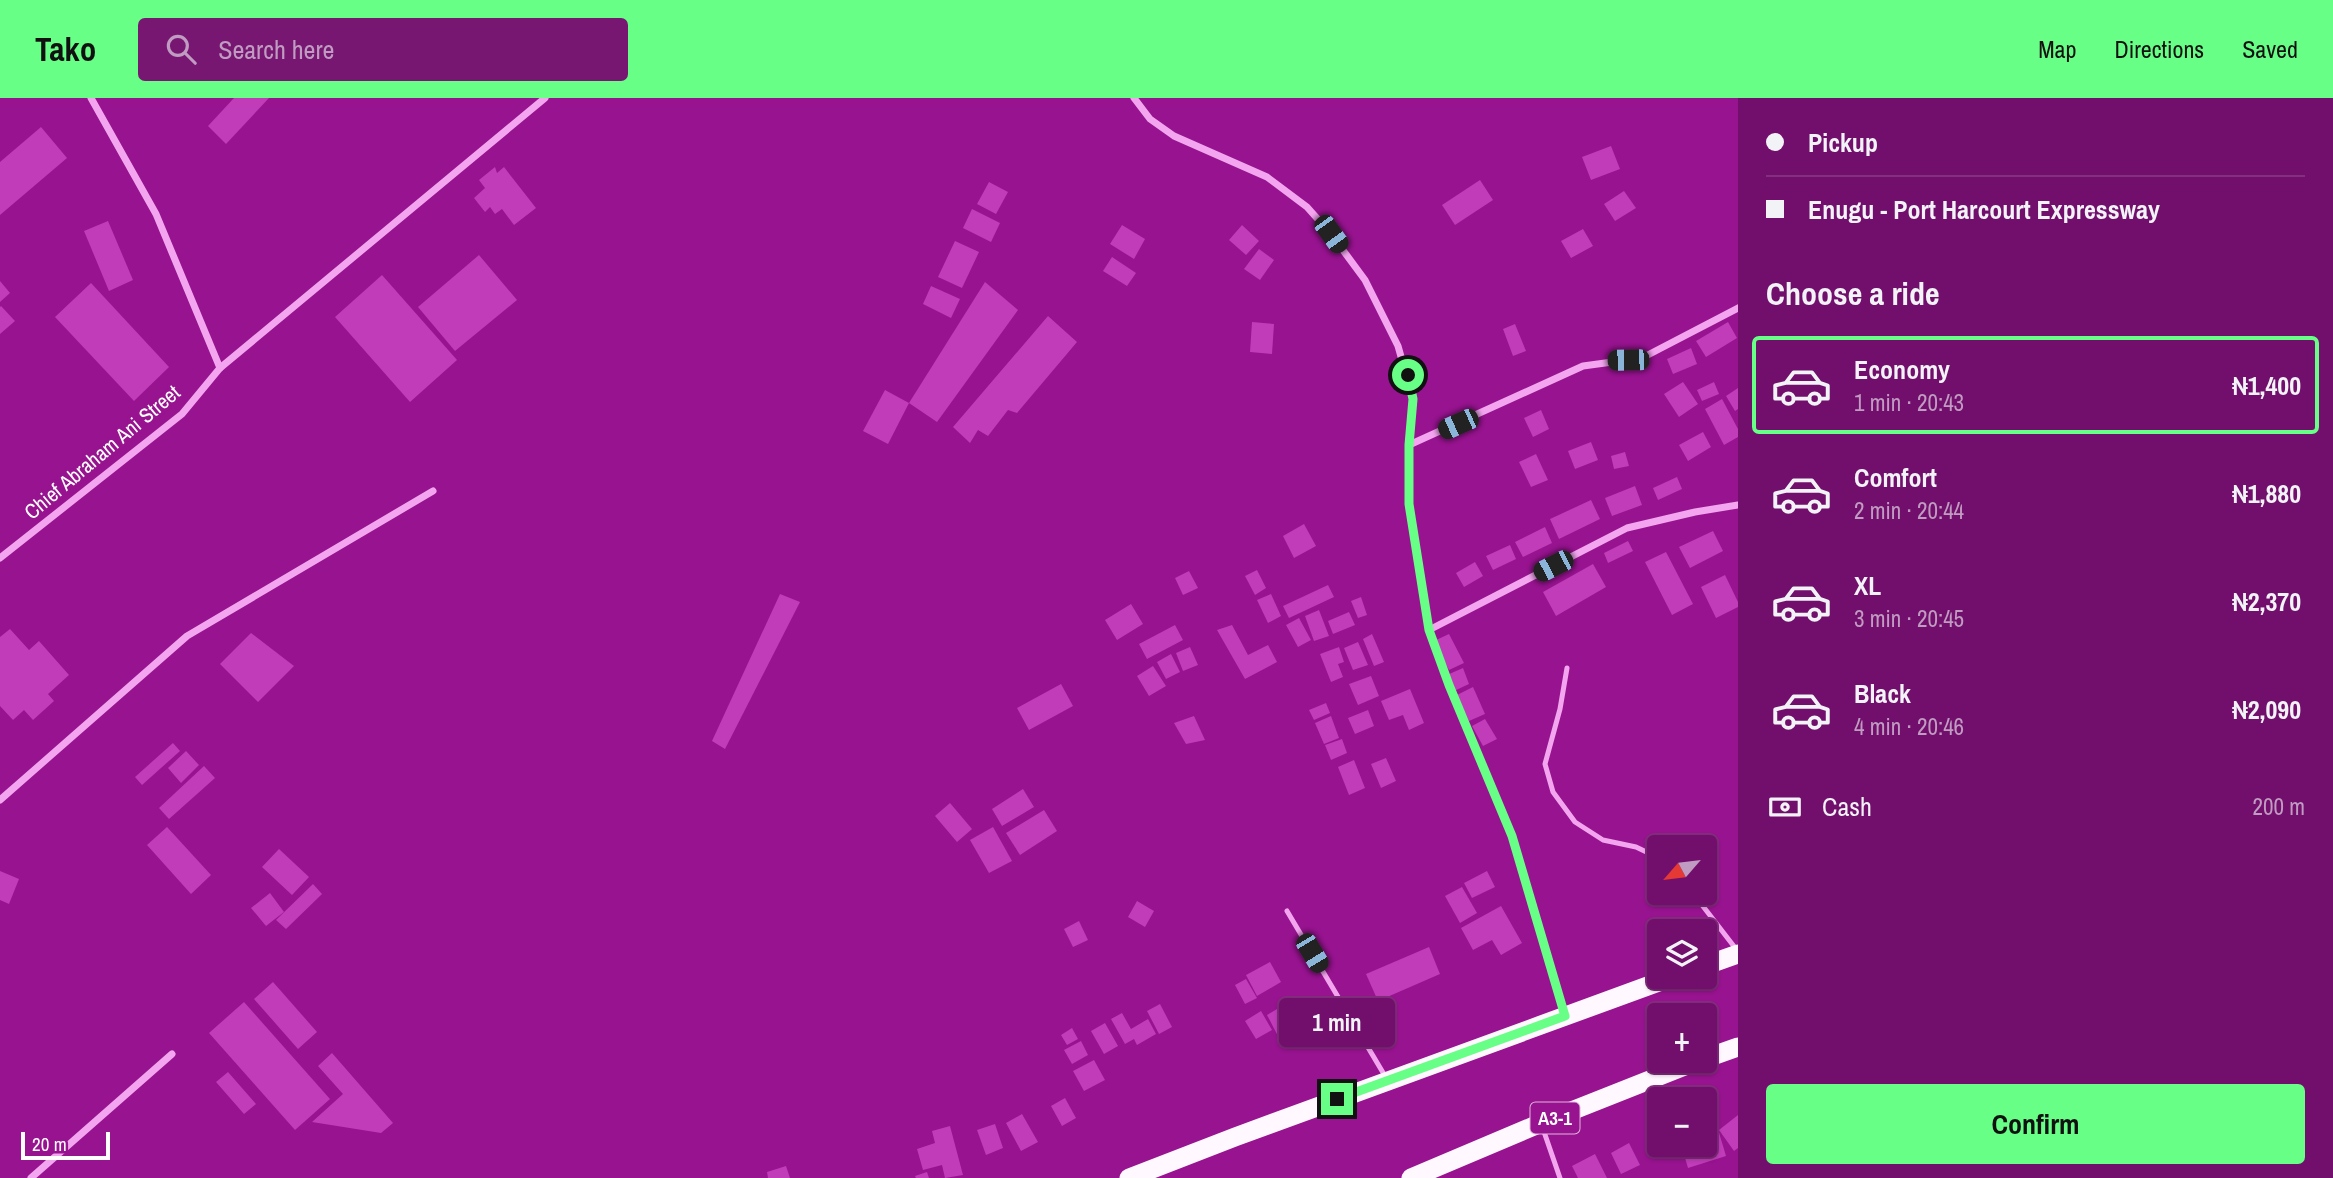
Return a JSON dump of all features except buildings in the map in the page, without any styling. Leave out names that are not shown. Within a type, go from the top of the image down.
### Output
[{"type":"highway","points":[[1717,961],[1738,953]]},
{"type":"highway","points":[[1129,1178],[1647,986]]},
{"type":"highway","name":"A3-1","points":[[1717,1055],[1738,1047]]},
{"type":"highway","name":"A3-1","points":[[1411,1178],[1669,1073]]},
{"type":"street","points":[[91,98],[156,214],[220,368]]},
{"type":"street","name":"Chief Abraham Ani Street","points":[[0,558],[182,414],[220,368],[545,98]]},
{"type":"street","points":[[1134,98],[1150,119],[1174,136],[1266,177],[1307,207],[1365,280],[1398,346],[1413,399],[1409,445],[1409,504],[1429,630],[1512,836],[1565,1016]]},
{"type":"street","points":[[1409,445],[1583,366],[1642,358],[1738,308]]},
{"type":"street","points":[[0,800],[187,636],[433,491]]},
{"type":"street","points":[[1429,630],[1627,528],[1738,505]]},
{"type":"street","points":[[31,1178],[172,1054]]},
{"type":"lane","points":[[1567,668],[1560,709],[1545,764],[1553,792],[1575,822],[1603,840],[1636,847],[1647,852]]},
{"type":"lane","points":[[1702,905],[1738,953]]},
{"type":"lane","points":[[1287,911],[1388,1081]]},
{"type":"lane","points":[[1541,1123],[1560,1178]]},
{"type":"route","points":[[1337,1099],[1565,1016],[1512,836],[1429,630],[1409,504],[1409,445],[1413,399],[1408,375]]}]
